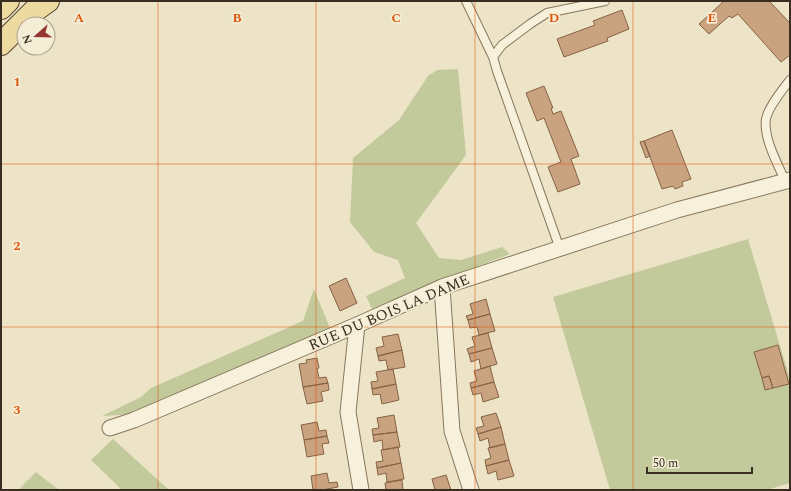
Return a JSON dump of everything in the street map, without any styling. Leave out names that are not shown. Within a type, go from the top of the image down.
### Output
[{"type":"main road","points":[[1,8],[8,1]]},
{"type":"main road","points":[[1,44],[34,11],[48,1]]},
{"type":"street","name":"RUE DU BOIS LA DAME","points":[[110,428],[134,420],[442,287],[677,210],[788,180]]},
{"type":"street","points":[[442,287],[452,431],[472,490]]},
{"type":"street","points":[[357,325],[348,412],[361,490]]},
{"type":"lane","points":[[466,1],[493,57],[560,249]]},
{"type":"lane","points":[[493,57],[502,45],[530,24],[548,13],[605,1]]},
{"type":"lane","points":[[788,180],[774,156],[766,130],[766,118],[776,98],[790,80]]},
{"type":"green space","points":[[458,69],[466,155],[416,223],[439,258],[461,260],[502,247],[510,254],[372,309],[366,296],[405,278],[398,260],[374,252],[350,222],[353,158],[399,120],[428,76],[437,70]]},
{"type":"green space","points":[[748,239],[790,379],[790,483],[767,490],[610,490],[553,297]]},
{"type":"green space","points":[[314,289],[330,328],[134,414],[102,416],[141,397],[151,388],[303,321]]},
{"type":"green space","points":[[113,439],[169,490],[122,490],[91,460]]},
{"type":"green space","points":[[36,472],[59,490],[18,490]]},
{"type":"building","points":[[724,1],[769,1],[790,23],[790,55],[781,62],[738,14],[732,18],[729,16],[709,34],[699,24]]},
{"type":"building","points":[[622,10],[629,29],[607,38],[608,41],[564,57],[557,39],[595,25],[593,21]]},
{"type":"building","points":[[544,86],[553,108],[551,108],[553,114],[561,111],[579,156],[571,159],[580,184],[558,192],[548,167],[561,162],[544,118],[537,121],[526,93]]},
{"type":"building","points":[[672,130],[691,179],[682,182],[683,186],[675,189],[673,186],[662,189],[644,141]]},
{"type":"building","points":[[644,141],[650,156],[646,158],[640,142]]},
{"type":"building","points":[[346,278],[357,303],[340,311],[329,286]]},
{"type":"building","points":[[486,299],[490,314],[468,320],[466,316],[473,314],[470,304]]},
{"type":"building","points":[[490,314],[495,331],[479,335],[477,327],[470,328],[468,320]]},
{"type":"building","points":[[488,333],[492,348],[469,354],[467,349],[475,346],[472,337]]},
{"type":"building","points":[[398,334],[402,350],[378,356],[376,348],[384,346],[382,337]]},
{"type":"building","points":[[778,345],[789,384],[773,388],[769,376],[762,378],[754,352]]},
{"type":"building","points":[[492,348],[497,364],[481,369],[479,359],[471,362],[469,354]]},
{"type":"building","points":[[402,350],[405,367],[388,370],[386,360],[379,361],[378,356]]},
{"type":"building","points":[[317,358],[319,378],[326,377],[328,383],[303,387],[299,364],[307,363],[306,360]]},
{"type":"building","points":[[490,366],[494,382],[471,388],[470,383],[477,381],[474,371]]},
{"type":"building","points":[[393,369],[396,384],[372,389],[371,382],[378,381],[376,372]]},
{"type":"building","points":[[769,376],[773,388],[765,390],[762,378]]},
{"type":"building","points":[[494,382],[499,397],[483,402],[481,393],[473,395],[471,388]]},
{"type":"building","points":[[328,383],[329,390],[321,392],[323,401],[307,404],[303,387]]},
{"type":"building","points":[[396,384],[399,400],[382,404],[380,394],[373,395],[372,389]]},
{"type":"building","points":[[496,413],[501,427],[478,434],[476,428],[484,426],[481,417]]},
{"type":"building","points":[[394,415],[397,432],[373,435],[372,429],[379,428],[377,418]]},
{"type":"building","points":[[317,422],[319,431],[326,430],[327,436],[304,440],[301,425]]},
{"type":"building","points":[[501,427],[505,444],[490,448],[488,438],[480,441],[478,434]]},
{"type":"building","points":[[397,432],[400,447],[383,450],[382,440],[374,442],[373,435]]},
{"type":"building","points":[[327,436],[329,443],[322,444],[324,454],[307,457],[304,440]]},
{"type":"building","points":[[505,444],[509,460],[486,466],[485,460],[491,458],[488,448]]},
{"type":"building","points":[[398,447],[401,463],[377,468],[376,462],[383,461],[381,450]]},
{"type":"building","points":[[509,460],[514,476],[498,480],[496,471],[488,474],[486,466]]},
{"type":"building","points":[[401,463],[404,479],[387,482],[386,473],[378,475],[377,468]]},
{"type":"building","points":[[327,473],[329,483],[337,482],[338,487],[313,490],[311,476]]},
{"type":"building","points":[[446,475],[451,490],[435,490],[432,479]]},
{"type":"building","points":[[402,480],[403,490],[386,490],[385,483]]}]
